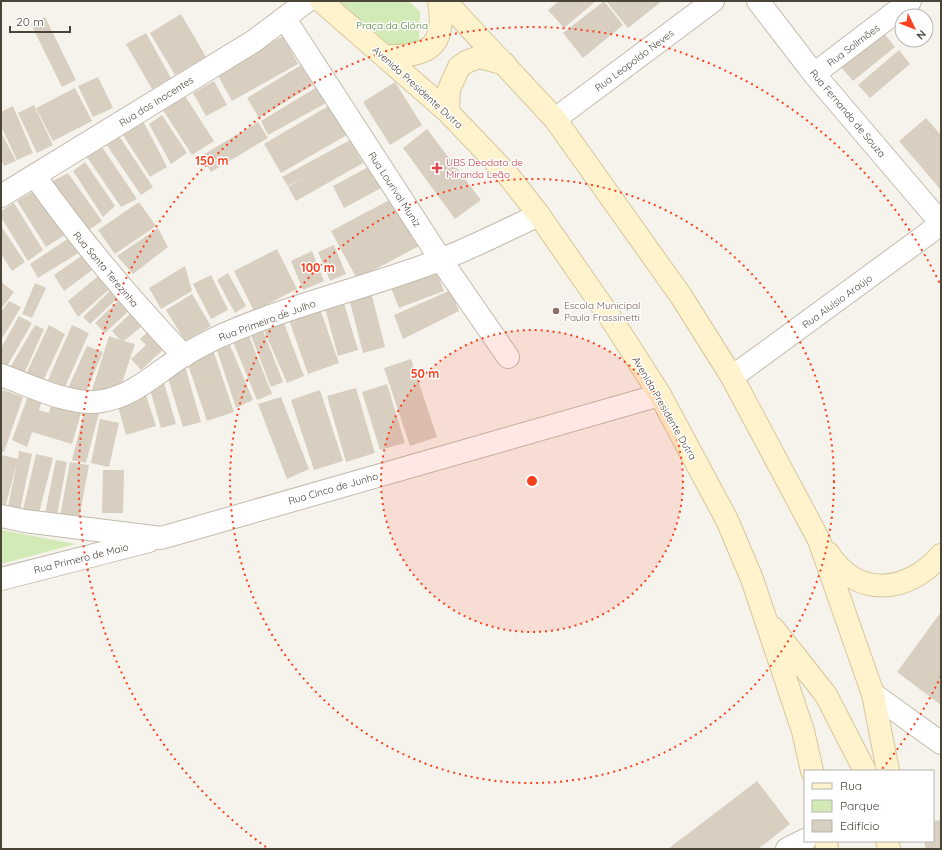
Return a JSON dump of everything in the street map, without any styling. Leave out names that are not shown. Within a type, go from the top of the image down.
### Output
[{"type":"street","name":"Rua dos Inocentes","points":[[1,196],[254,41],[307,1]]},
{"type":"street","name":"Avenida Presidente Dutra","points":[[321,1],[448,112],[507,174],[539,215],[614,323],[660,394],[728,520],[752,579],[803,731],[812,770]]},
{"type":"street","points":[[385,56],[407,57],[419,54],[437,40],[441,28],[439,1]]},
{"type":"street","points":[[446,1],[555,119],[681,296],[732,377],[819,540],[836,566],[850,577],[867,584],[890,586],[912,579],[941,555]]},
{"type":"street","name":"Rua Leopoldo Neves","points":[[555,119],[713,1]]},
{"type":"street","name":"Rua Fernando de Souza","points":[[758,1],[814,74],[941,224]]},
{"type":"street","name":"Rua Solimões","points":[[814,74],[910,1]]},
{"type":"street","name":"Rua Lourival Muniz","points":[[285,19],[441,260],[508,357]]},
{"type":"street","points":[[448,112],[449,89],[459,67],[466,62],[479,57],[505,64]]},
{"type":"street","name":"Rua Santa Terezinha","points":[[35,176],[73,229],[114,279],[184,356]]},
{"type":"street","name":"Rua Primeiro de Julho","points":[[1,376],[67,398],[87,402],[102,402],[120,396],[148,382],[184,356],[217,338],[251,323],[441,260],[539,215]]},
{"type":"street","name":"Rua Aluísio Araújo","points":[[732,377],[941,224]]},
{"type":"street","name":"Rua Cinco de Junho","points":[[1,516],[25,521],[161,538],[660,394]]},
{"type":"street","name":"Rua Primero de Maio","points":[[1,579],[161,538]]},
{"type":"street","points":[[819,540],[873,694],[888,770]]},
{"type":"street","points":[[764,618],[826,695],[864,770]]},
{"type":"street","points":[[873,694],[941,743]]},
{"type":"street","points":[[787,849],[804,840]]},
{"type":"green space","name":"Praça da Glória","points":[[330,1],[409,1],[420,12],[419,40],[406,51],[383,49]]},
{"type":"green space","points":[[1,530],[76,544],[1,564]]},
{"type":"building","points":[[559,1],[596,1],[564,28],[548,10]]},
{"type":"building","points":[[604,1],[623,25],[583,58],[563,33]]},
{"type":"building","points":[[606,1],[662,1],[628,28]]},
{"type":"building","points":[[181,14],[206,57],[175,75],[150,33]]},
{"type":"building","points":[[45,17],[76,80],[62,87],[31,24]]},
{"type":"building","points":[[883,32],[894,46],[894,48],[853,81],[840,66]]},
{"type":"building","points":[[146,33],[171,78],[152,89],[126,44]]},
{"type":"building","points":[[283,36],[298,64],[232,101],[217,74]]},
{"type":"building","points":[[899,50],[910,64],[870,98],[858,85]]},
{"type":"building","points":[[301,65],[313,85],[259,118],[247,98]]},
{"type":"building","points":[[98,77],[113,108],[93,117],[78,86]]},
{"type":"building","points":[[214,81],[227,105],[206,116],[193,93]]},
{"type":"building","points":[[395,82],[422,125],[390,145],[363,102]]},
{"type":"building","points":[[317,87],[328,102],[268,135],[261,121]]},
{"type":"building","points":[[75,88],[92,121],[53,141],[36,108]]},
{"type":"building","points":[[185,96],[214,141],[192,155],[163,110]]},
{"type":"building","points":[[34,105],[53,145],[37,153],[18,113]]},
{"type":"building","points":[[330,105],[347,135],[281,173],[264,144]]},
{"type":"building","points":[[13,106],[33,153],[17,160],[1,126],[1,112]]},
{"type":"building","points":[[162,115],[187,153],[171,164],[149,124]]},
{"type":"building","points":[[926,118],[941,135],[941,190],[899,141]]},
{"type":"building","points":[[143,121],[167,167],[150,177],[123,135]]},
{"type":"building","points":[[258,122],[268,138],[211,172],[201,156]]},
{"type":"building","name":"UBS Deodato de Miranda Leão","points":[[427,129],[481,200],[455,219],[403,148]]},
{"type":"building","points":[[1,132],[16,161],[4,166],[1,159]]},
{"type":"building","points":[[119,136],[153,187],[141,195],[106,144]]},
{"type":"building","points":[[350,140],[363,163],[296,201],[288,187],[304,177],[288,186],[282,177]]},
{"type":"building","points":[[100,144],[137,199],[121,207],[84,153]]},
{"type":"building","points":[[85,162],[115,206],[103,217],[73,171]]},
{"type":"building","points":[[374,164],[385,186],[344,208],[333,186]]},
{"type":"building","points":[[68,173],[102,221],[84,233],[47,184]]},
{"type":"building","points":[[39,188],[68,233],[46,247],[17,201]]},
{"type":"building","points":[[393,198],[419,246],[357,279],[331,231]]},
{"type":"building","points":[[139,202],[156,226],[115,254],[98,230]]},
{"type":"building","points":[[14,203],[43,250],[28,261],[1,217],[1,211]]},
{"type":"building","points":[[1,226],[25,262],[12,271],[1,254]]},
{"type":"building","points":[[158,228],[168,247],[133,274],[117,256]]},
{"type":"building","points":[[69,238],[80,252],[38,278],[30,264]]},
{"type":"building","points":[[334,245],[346,274],[330,281],[318,252]]},
{"type":"building","points":[[277,249],[297,289],[254,311],[234,271]]},
{"type":"building","points":[[312,251],[324,281],[303,290],[291,261]]},
{"type":"building","points":[[84,254],[95,268],[64,291],[54,275]]},
{"type":"building","points":[[434,265],[444,291],[399,308],[389,283]]},
{"type":"building","points":[[185,266],[192,291],[161,309],[149,288]]},
{"type":"building","points":[[103,272],[114,285],[78,317],[68,301]]},
{"type":"building","points":[[228,273],[246,306],[235,313],[217,280]]},
{"type":"building","points":[[211,275],[228,310],[211,319],[193,284]]},
{"type":"building","points":[[1,282],[14,292],[1,309]]},
{"type":"building","points":[[35,283],[46,288],[32,318],[22,314]]},
{"type":"building","points":[[115,286],[122,294],[90,324],[83,317]]},
{"type":"building","points":[[451,290],[459,311],[403,339],[394,315]]},
{"type":"building","points":[[371,292],[385,347],[363,353],[349,298]]},
{"type":"building","points":[[192,294],[211,326],[185,341],[166,310]]},
{"type":"building","points":[[122,297],[132,308],[105,333],[95,323]]},
{"type":"building","points":[[343,300],[358,350],[338,356],[324,305]]},
{"type":"building","points":[[9,301],[21,307],[1,340],[1,312]]},
{"type":"building","points":[[135,309],[146,323],[124,341],[135,344],[119,392],[92,390],[109,336],[120,340],[112,331]]},
{"type":"building","points":[[320,309],[339,363],[308,374],[289,320]]},
{"type":"building","points":[[19,316],[32,323],[6,368],[1,365],[1,348]]},
{"type":"building","points":[[284,323],[304,376],[287,383],[264,330]]},
{"type":"building","points":[[35,325],[44,329],[23,376],[8,371]]},
{"type":"building","points":[[49,325],[65,334],[44,379],[26,374]]},
{"type":"building","points":[[72,325],[89,333],[65,387],[48,380]]},
{"type":"building","points":[[262,328],[283,382],[271,387],[250,333]]},
{"type":"building","points":[[151,329],[167,346],[141,370],[131,359],[146,345],[140,339]]},
{"type":"building","points":[[247,331],[272,394],[257,400],[231,337]]},
{"type":"building","points":[[229,343],[253,400],[236,408],[216,347]]},
{"type":"building","points":[[87,346],[103,352],[86,392],[68,388]]},
{"type":"building","points":[[213,350],[234,412],[207,421],[186,359]]},
{"type":"building","points":[[411,359],[437,437],[410,446],[384,368]]},
{"type":"building","points":[[185,366],[201,422],[183,427],[166,372]]},
{"type":"building","points":[[162,376],[176,424],[161,428],[149,386]]},
{"type":"building","points":[[387,384],[405,443],[380,450],[362,392]]},
{"type":"building","points":[[356,388],[375,453],[346,462],[327,396]]},
{"type":"building","points":[[3,390],[23,397],[4,452],[1,451],[1,395]]},
{"type":"building","points":[[320,390],[343,461],[314,470],[291,400]]},
{"type":"building","points":[[146,395],[156,426],[126,435],[117,403]]},
{"type":"building","points":[[28,396],[42,401],[39,410],[49,413],[52,401],[82,410],[72,444],[32,432],[27,447],[12,440]]},
{"type":"building","points":[[281,397],[309,469],[287,479],[258,404]]},
{"type":"building","points":[[85,409],[99,413],[86,463],[72,460]]},
{"type":"building","points":[[100,419],[119,423],[109,467],[91,463]]},
{"type":"building","points":[[19,451],[32,454],[19,515],[7,512],[17,462],[4,512],[1,511],[1,459],[2,455],[18,459]]},
{"type":"building","points":[[36,454],[53,458],[39,513],[23,510]]},
{"type":"building","points":[[56,460],[67,462],[57,515],[45,513]]},
{"type":"building","points":[[70,462],[89,465],[79,519],[60,516]]},
{"type":"building","points":[[103,470],[124,470],[123,513],[102,513]]},
{"type":"building","points":[[941,612],[941,705],[897,672]]},
{"type":"building","points":[[757,781],[790,824],[758,849],[668,849]]},
{"type":"building","points":[[941,820],[941,849],[926,849],[924,842],[934,842],[934,821]]},
{"type":"place","name":"UBS Deodato de Miranda Leão","points":[[437,168]]},
{"type":"place","name":"Escola Municipal Paula Frassinetti","points":[[556,311]]}]
